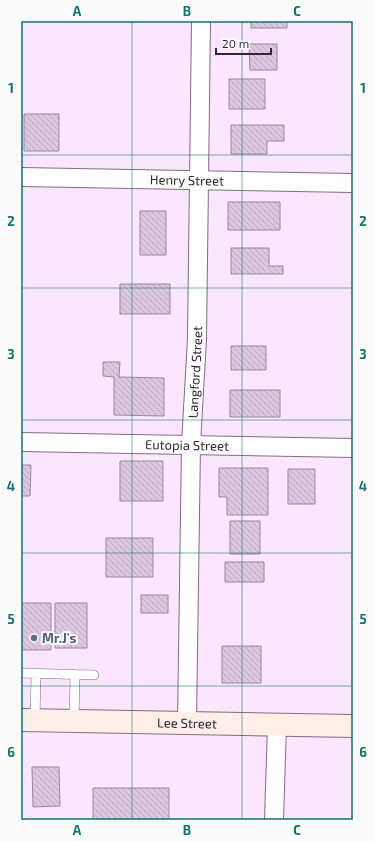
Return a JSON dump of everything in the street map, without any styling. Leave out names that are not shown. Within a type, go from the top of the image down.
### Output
[{"type":"main road","name":"Lee Street","points":[[28,720],[353,726]]},
{"type":"street","name":"Langford Street","points":[[187,723],[191,444],[197,339],[201,21]]},
{"type":"street","name":"Henry Street","points":[[21,177],[353,183]]},
{"type":"street","name":"Eutopia Street","points":[[21,442],[353,448]]},
{"type":"street","points":[[274,820],[277,725]]},
{"type":"lane","points":[[21,673],[94,675]]},
{"type":"lane","points":[[28,720],[36,674]]},
{"type":"lane","points":[[74,721],[75,674]]},
{"type":"building","points":[[251,21],[287,21],[287,28],[251,28]]},
{"type":"building","points":[[249,44],[277,44],[277,70],[250,70]]},
{"type":"building","points":[[229,79],[265,79],[265,109],[229,109]]},
{"type":"building","points":[[24,114],[59,114],[59,151],[24,151]]},
{"type":"building","points":[[231,125],[284,125],[284,141],[267,141],[267,154],[231,154]]},
{"type":"building","points":[[228,202],[280,202],[280,230],[228,230]]},
{"type":"building","points":[[140,211],[166,211],[166,255],[140,255]]},
{"type":"building","points":[[231,248],[269,248],[269,266],[283,266],[283,274],[231,274]]},
{"type":"building","points":[[120,284],[170,284],[170,314],[120,314]]},
{"type":"building","points":[[231,346],[266,346],[266,370],[231,370]]},
{"type":"building","points":[[103,362],[120,362],[119,377],[164,378],[164,416],[114,415],[114,377],[103,376]]},
{"type":"building","points":[[230,390],[280,390],[280,417],[230,417]]},
{"type":"building","points":[[120,461],[163,461],[163,501],[120,501]]},
{"type":"building","points":[[21,465],[31,465],[30,496],[21,496]]},
{"type":"building","points":[[219,468],[268,468],[268,515],[227,515],[227,497],[219,497]]},
{"type":"building","points":[[288,469],[315,469],[315,504],[288,504]]},
{"type":"building","points":[[230,521],[260,521],[260,554],[230,554]]},
{"type":"building","points":[[106,538],[153,538],[153,577],[106,577]]},
{"type":"building","points":[[225,562],[264,562],[264,582],[225,582]]},
{"type":"building","points":[[141,595],[168,595],[168,613],[141,613]]},
{"type":"building","points":[[21,603],[51,603],[51,650],[21,650]]},
{"type":"building","points":[[55,603],[87,603],[87,648],[55,648]]},
{"type":"building","points":[[222,646],[261,646],[261,683],[222,683]]},
{"type":"building","points":[[32,767],[59,767],[60,806],[33,807]]},
{"type":"building","points":[[93,788],[169,788],[169,820],[93,820]]},
{"type":"place","name":"Mr.J's","points":[[34,638]]}]
